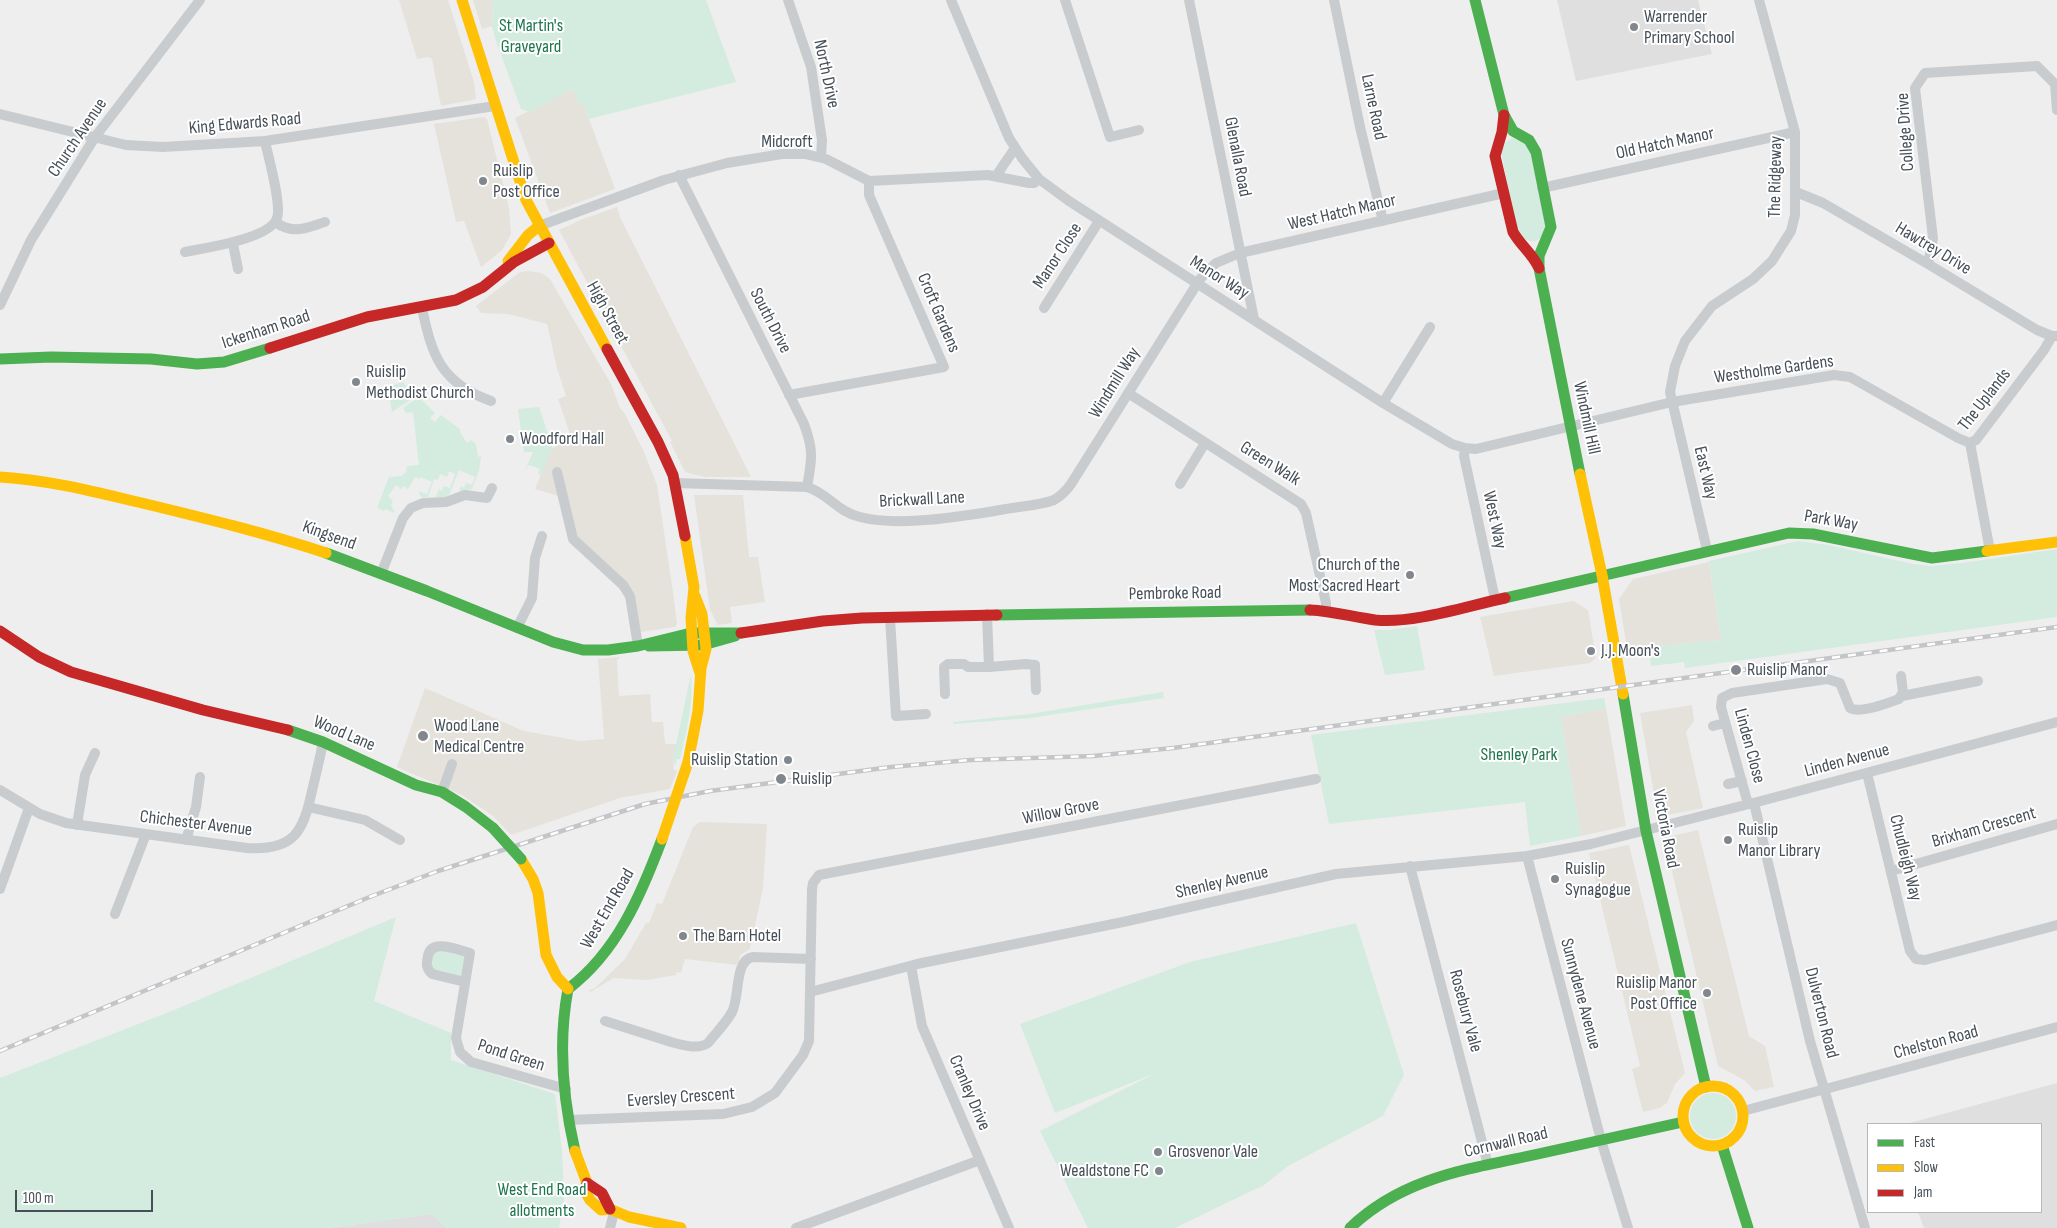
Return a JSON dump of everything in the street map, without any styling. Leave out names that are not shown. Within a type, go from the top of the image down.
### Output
[{"type":"street","name":"Church Avenue","points":[[0,305],[32,240],[95,138],[200,0]]},
{"type":"street","name":"High Street","points":[[462,0],[526,200],[658,442],[675,483],[694,588],[700,638]]},
{"type":"street","name":"North Drive","points":[[788,0],[811,67],[822,140],[821,157]]},
{"type":"street","name":"Manor Way","points":[[951,0],[1015,148],[1039,179],[1053,191],[1383,403],[1452,444],[1476,449],[1570,427]]},
{"type":"street","points":[[1065,0],[1110,137],[1139,130]]},
{"type":"street","name":"Glenalla Road","points":[[1189,0],[1254,320]]},
{"type":"street","name":"Larne Road","points":[[1334,0],[1360,127],[1383,221]]},
{"type":"street","name":"Windmill Hill","points":[[1475,0],[1504,115],[1514,131],[1529,140],[1536,152],[1550,227],[1539,256],[1539,268],[1570,427],[1602,575]]},
{"type":"street","name":"The Ridgeway","points":[[1672,402],[1670,392],[1675,366],[1685,341],[1712,306],[1752,279],[1772,261],[1791,231],[1795,215],[1795,132],[1759,0]]},
{"type":"street","name":"College Drive","points":[[1928,264],[1933,238],[1915,88],[1925,73],[2037,66],[2055,84],[2057,110]]},
{"type":"street","name":"King Edwards Road","points":[[0,114],[126,145],[163,147],[265,141],[495,106]]},
{"type":"street","name":"Windmill Hill","points":[[1504,115],[1502,132],[1495,156],[1513,232],[1517,239],[1533,255],[1539,268]]},
{"type":"street","name":"Old Hatch Manor","points":[[1542,188],[1795,132]]},
{"type":"street","points":[[185,252],[233,244],[260,232],[278,218],[278,206],[265,141]]},
{"type":"street","points":[[996,176],[1015,148]]},
{"type":"street","name":"Midcroft","points":[[539,226],[679,175],[759,157],[796,154],[821,157],[869,181],[996,176],[1034,183],[1039,179]]},
{"type":"street","name":"South Drive","points":[[679,175],[804,424],[812,448],[808,487]]},
{"type":"street","name":"Croft Gardens","points":[[789,395],[944,367],[869,195],[869,181]]},
{"type":"street","name":"Hawtrey Drive","points":[[1796,192],[1822,203],[2037,330],[2055,336]]},
{"type":"street","name":"West Hatch Manor","points":[[1197,283],[1216,263],[1240,252],[1504,194]]},
{"type":"street","name":"Manor Close","points":[[1044,308],[1099,221]]},
{"type":"street","points":[[275,222],[284,228],[295,230],[325,222]]},
{"type":"street","name":"Ickenham Road","points":[[500,272],[528,236],[539,226]]},
{"type":"street","name":"Ickenham Road","points":[[0,359],[51,357],[151,360],[197,364],[224,362],[367,317],[422,308],[471,295],[529,252],[548,242]]},
{"type":"street","points":[[233,244],[238,269]]},
{"type":"street","name":"Windmill Way","points":[[1059,497],[1071,484],[1197,283]]},
{"type":"street","points":[[422,308],[431,346],[442,367],[461,386],[491,401]]},
{"type":"street","points":[[1383,403],[1430,327]]},
{"type":"street","name":"The Uplands","points":[[1990,551],[1970,443],[1976,440],[2055,336]]},
{"type":"street","name":"Westholme Gardens","points":[[1570,427],[1672,402],[1834,375],[1850,377],[1970,443]]},
{"type":"street","name":"Green Walk","points":[[1128,393],[1298,501],[1304,507],[1326,610]]},
{"type":"street","name":"East Way","points":[[1672,402],[1707,550]]},
{"type":"street","points":[[1180,484],[1205,443]]},
{"type":"street","name":"West Way","points":[[1464,448],[1468,475],[1495,599]]},
{"type":"street","points":[[557,472],[572,538],[623,585],[630,596],[638,646]]},
{"type":"street","name":"Kingsend","points":[[0,477],[41,482],[192,514],[292,542],[381,574],[553,642],[583,650],[608,650],[638,646],[665,638],[700,638]]},
{"type":"street","name":"Brickwall Lane","points":[[675,483],[808,487],[822,493],[843,512],[862,518],[892,521],[964,515],[1043,503],[1059,497]]},
{"type":"street","points":[[381,574],[403,518],[411,508],[423,503],[446,502],[465,495],[487,498],[492,488]]},
{"type":"street","name":"Park Way","points":[[1602,575],[1707,550],[1800,532],[1932,558],[2057,542]]},
{"type":"street","points":[[517,628],[532,598],[535,558],[542,536]]},
{"type":"street","name":"Pembroke Road","points":[[700,638],[722,641],[744,633],[823,621],[987,614],[1290,609],[1326,610],[1369,619],[1393,620],[1431,614],[1602,575]]},
{"type":"street","name":"Victoria Road","points":[[1602,575],[1646,831],[1706,1087]]},
{"type":"street","points":[[694,588],[700,638]]},
{"type":"street","points":[[987,614],[988,667]]},
{"type":"street","points":[[890,618],[896,716],[926,714]]},
{"type":"street","name":"Wood Lane","points":[[0,631],[38,657],[71,672],[203,710],[286,730],[323,742],[416,785],[442,792],[466,807],[493,828],[528,869],[538,894],[546,961],[556,979],[568,989]]},
{"type":"street","name":"West End Road","points":[[568,989],[591,969],[609,947],[638,896],[662,840],[688,762],[698,711],[700,638]]},
{"type":"street","points":[[945,694],[944,668],[948,664],[964,664],[968,667],[1034,665],[1036,690]]},
{"type":"street","points":[[1901,676],[1902,696],[1978,680]]},
{"type":"street","name":"Linden Close","points":[[1751,803],[1742,781],[1725,723],[1722,698],[1732,693],[1827,679],[1840,684],[1848,704],[1854,710],[1862,710],[1886,703],[1902,696]]},
{"type":"street","name":"Linden Avenue","points":[[1646,831],[2057,722]]},
{"type":"street","points":[[1713,726],[1725,723]]},
{"type":"street","name":"Chichester Avenue","points":[[0,790],[29,808],[52,818],[77,825],[247,848],[269,849],[283,844],[294,835],[304,822],[323,742]]},
{"type":"street","points":[[77,825],[85,776],[96,751]]},
{"type":"street","points":[[442,792],[452,764]]},
{"type":"street","name":"Chudleigh Way","points":[[1867,773],[1910,950],[1916,960],[1924,960],[2057,925]]},
{"type":"street","points":[[186,840],[197,800],[200,774]]},
{"type":"street","name":"Willow Grove","points":[[815,879],[824,874],[1316,779]]},
{"type":"street","points":[[1728,784],[1742,781]]},
{"type":"street","name":"Dulverton Road","points":[[1751,803],[1810,1041],[1866,1228]]},
{"type":"street","points":[[308,807],[365,820],[400,840]]},
{"type":"street","points":[[0,889],[29,808]]},
{"type":"street","name":"Brixham Crescent","points":[[1891,871],[2057,824]]},
{"type":"street","name":"Shenley Avenue","points":[[810,992],[911,966],[1123,922],[1336,874],[1527,856],[1646,831]]},
{"type":"street","points":[[114,914],[146,834]]},
{"type":"street","name":"Sunnydene Avenue","points":[[1527,856],[1601,1140],[1628,1228]]},
{"type":"street","name":"Rosebury Vale","points":[[1410,866],[1488,1165]]},
{"type":"street","name":"Eversley Crescent","points":[[569,1120],[723,1114],[738,1112],[764,1101],[775,1093],[807,1048],[810,1033],[812,889],[815,879]]},
{"type":"street","name":"Pond Green","points":[[465,982],[432,974],[426,964],[431,949],[443,946],[470,953],[456,1038],[460,1052],[465,1058],[471,1062],[566,1089]]},
{"type":"street","points":[[605,1020],[681,1045],[704,1046],[732,1012],[736,1004],[742,965],[746,959],[753,957],[811,959]]},
{"type":"street","name":"Cranley Drive","points":[[911,966],[922,1026],[1009,1228]]},
{"type":"street","points":[[568,989],[561,1041],[569,1120],[576,1155],[586,1183],[594,1184],[612,1210],[610,1228]]},
{"type":"street","name":"Chelston Road","points":[[1743,1111],[2057,1028]]},
{"type":"street","points":[[1706,1087],[1726,1088],[1734,1094],[1740,1102],[1744,1120],[1737,1136],[1722,1145],[1712,1147],[1698,1142],[1687,1131],[1683,1122],[1686,1104],[1698,1090],[1706,1087]]},
{"type":"street","name":"Cornwall Road","points":[[1355,1226],[1380,1203],[1408,1186],[1439,1176],[1683,1122]]},
{"type":"street","points":[[1722,1145],[1748,1228]]},
{"type":"street","points":[[796,1228],[980,1160]]},
{"type":"street","points":[[612,1210],[629,1217],[681,1228]]},
{"type":"shaded area","points":[[399,0],[448,0],[474,82],[476,99],[441,106],[432,59],[428,57],[417,59]]},
{"type":"shaded area","points":[[473,0],[493,0],[492,26],[482,29]]},
{"type":"shaded area","name":"Warrender Primary School","points":[[1557,0],[1698,0],[1712,54],[1576,81]]},
{"type":"shaded area","points":[[573,89],[579,104],[583,103],[615,189],[550,213],[515,118]]},
{"type":"shaded area","points":[[484,117],[487,119],[509,208],[511,234],[502,250],[481,267],[464,221],[456,222],[434,124]]},
{"type":"shaded area","points":[[617,207],[620,217],[751,477],[704,477],[685,472],[670,442],[672,441],[559,230]]},
{"type":"shaded area","points":[[520,272],[541,273],[550,279],[611,384],[620,408],[625,414],[644,452],[657,485],[674,599],[677,624],[675,627],[640,632],[633,591],[578,540],[566,495],[558,496],[535,489],[551,450],[559,443],[557,437],[563,434],[565,438],[570,434],[558,399],[566,396],[557,368],[547,324],[508,314],[481,313],[476,306]]},
{"type":"shaded area","points":[[694,495],[743,495],[749,557],[758,557],[765,602],[730,607],[732,623],[718,625],[710,610]]},
{"type":"shaded area","points":[[1709,562],[1721,640],[1648,647],[1648,651],[1628,654],[1619,599],[1633,579]]},
{"type":"shaded area","points":[[1573,601],[1588,610],[1596,658],[1590,663],[1494,676],[1480,617]]},
{"type":"shaded area","points":[[620,657],[617,660],[619,696],[650,694],[652,722],[663,722],[665,744],[678,744],[673,759],[674,770],[677,771],[670,789],[620,798],[511,835],[493,816],[462,795],[397,767],[425,688],[524,731],[580,741],[604,739],[598,659]]},
{"type":"shaded area","points":[[1692,705],[1694,721],[1686,732],[1703,808],[1658,817],[1640,713]]},
{"type":"shaded area","points":[[1606,708],[1626,826],[1581,836],[1561,717]]},
{"type":"shaded area","points":[[700,822],[767,824],[763,888],[750,949],[740,955],[738,965],[685,959],[681,973],[677,972],[676,975],[647,980],[614,978],[590,992],[589,990],[595,988],[625,959],[646,923],[649,923],[657,903],[662,904],[693,827]]},
{"type":"shaded area","points":[[1698,830],[1749,1036],[1765,1046],[1774,1087],[1755,1091],[1744,1080],[1718,1066],[1664,838]]},
{"type":"shaded area","points":[[1629,845],[1685,1073],[1675,1084],[1667,1103],[1659,1108],[1643,1112],[1632,1069],[1640,1066],[1589,853]]},
{"type":"shaded area","points":[[2057,1083],[2057,1228],[1924,1228],[1918,1213],[2042,1213],[2042,1123],[1910,1123]]},
{"type":"shaded area","points":[[432,1214],[447,1228],[327,1228]]},
{"type":"green space","name":"St Martin's Graveyard","points":[[493,0],[706,0],[736,82],[589,119],[583,103],[579,105],[573,89],[530,112],[521,109],[492,26]]},
{"type":"green space","points":[[1512,138],[1530,146],[1547,227],[1541,237],[1534,241],[1526,240],[1516,233],[1501,150],[1505,143]]},
{"type":"green space","points":[[403,382],[408,389],[412,387],[415,390],[411,393],[413,398],[392,412],[388,385],[390,389],[394,388],[393,385]]},
{"type":"green space","points":[[419,397],[435,413],[430,418],[435,422],[441,415],[460,429],[467,443],[471,440],[476,444],[478,457],[481,456],[479,471],[472,489],[459,492],[461,486],[464,488],[466,483],[472,485],[475,477],[459,470],[449,495],[443,498],[436,497],[439,489],[442,491],[444,486],[450,488],[455,474],[449,471],[447,477],[440,474],[438,480],[434,479],[428,497],[421,497],[418,491],[427,494],[432,482],[420,477],[419,479],[415,477],[408,489],[403,486],[401,489],[396,485],[388,496],[393,501],[391,505],[395,513],[385,509],[384,511],[377,508],[389,477],[402,476],[406,472],[407,466],[419,465],[413,412],[406,413],[403,408]]},
{"type":"green space","points":[[539,407],[553,449],[541,475],[538,474],[540,469],[529,465],[525,471],[533,452],[524,452],[518,409]]},
{"type":"green space","points":[[1798,541],[1828,545],[1913,564],[1932,566],[2057,549],[2057,617],[1685,668],[1684,662],[1651,666],[1648,647],[1721,640],[1709,561]]},
{"type":"green space","points":[[1417,626],[1425,670],[1385,675],[1374,630]]},
{"type":"green space","points":[[691,674],[692,685],[689,717],[680,759],[677,759],[675,766],[673,759]]},
{"type":"green space","points":[[1163,692],[1164,698],[1030,718],[954,724],[953,722],[1030,714]]},
{"type":"green space","name":"Shenley Park","points":[[1604,698],[1606,708],[1561,717],[1581,836],[1530,846],[1525,802],[1329,824],[1311,735]]},
{"type":"green space","name":"West End Road allotments","points":[[396,917],[374,1001],[451,1033],[451,1060],[555,1094],[562,1151],[564,1199],[559,1228],[447,1228],[432,1214],[327,1228],[0,1228],[0,1078],[174,1010]]},
{"type":"green space","points":[[1356,923],[1404,1075],[1383,1116],[1288,1166],[1263,1186],[1175,1228],[1088,1228],[1040,1131],[1156,1073],[1055,1113],[1020,1024],[1190,962]]},
{"type":"green space","points":[[431,949],[470,953],[465,982],[432,974]]},
{"type":"green space","points":[[1708,1093],[1718,1093],[1732,1103],[1736,1116],[1732,1129],[1726,1135],[1718,1139],[1708,1139],[1694,1129],[1690,1121],[1690,1111],[1700,1097]]},
{"type":"railway","points":[[0,1051],[372,896],[438,871],[645,804],[710,791],[891,767],[970,760],[1093,756],[1173,748],[2057,627]]},
{"type":"traffic: fast","points":[[1475,0],[1504,115],[1513,131],[1529,140],[1536,152],[1551,227],[1539,256],[1539,268],[1580,474]]},
{"type":"traffic: fast","points":[[0,359],[51,357],[151,359],[197,364],[224,362],[270,348]]},
{"type":"traffic: fast","points":[[1505,598],[1789,533],[1813,534],[1932,558],[1987,551]]},
{"type":"traffic: fast","points":[[326,553],[553,642],[583,650],[608,650],[638,646],[691,633],[741,633]]},
{"type":"traffic: fast","points":[[997,615],[1310,610]]},
{"type":"traffic: fast","points":[[649,646],[703,645],[735,636]]},
{"type":"traffic: fast","points":[[1623,694],[1646,831],[1706,1087]]},
{"type":"traffic: fast","points":[[288,730],[323,742],[416,785],[442,792],[466,807],[493,828]]},
{"type":"traffic: fast","points":[[493,828],[521,859]]},
{"type":"traffic: fast","points":[[575,1151],[567,1111],[563,1070],[563,1029],[568,989],[600,958],[626,921],[662,839]]},
{"type":"traffic: fast","points":[[1350,1228],[1370,1211],[1392,1197],[1438,1178],[1487,1165],[1683,1122]]},
{"type":"traffic: fast","points":[[1722,1145],[1748,1228]]},
{"type":"traffic: slow","points":[[462,0],[526,200],[607,349]]},
{"type":"traffic: slow","points":[[508,261],[528,235],[539,226]]},
{"type":"traffic: slow","points":[[1580,474],[1602,575],[1623,694]]},
{"type":"traffic: slow","points":[[0,477],[54,484],[107,495],[235,526],[326,553]]},
{"type":"traffic: slow","points":[[685,536],[694,587],[691,618],[693,651],[700,673]]},
{"type":"traffic: slow","points":[[1987,551],[2057,542]]},
{"type":"traffic: slow","points":[[688,762],[698,711],[701,668],[706,649],[702,614],[695,596]]},
{"type":"traffic: slow","points":[[662,839],[688,762]]},
{"type":"traffic: slow","points":[[521,859],[533,879],[538,893],[546,955],[557,977],[568,989]]},
{"type":"traffic: slow","points":[[1707,1086],[1719,1086],[1730,1091],[1738,1099],[1743,1110],[1743,1116],[1741,1128],[1730,1141],[1719,1146],[1707,1146],[1696,1141],[1688,1133],[1683,1122],[1683,1110],[1688,1099],[1696,1091],[1707,1086]]},
{"type":"traffic: slow","points":[[575,1151],[587,1183],[584,1189],[590,1200],[601,1210],[610,1209],[629,1217],[681,1228]]},
{"type":"traffic: jam","points":[[1504,115],[1502,132],[1495,156],[1513,232],[1539,268]]},
{"type":"traffic: jam","points":[[270,348],[367,317],[456,300],[483,287],[514,262],[549,243]]},
{"type":"traffic: jam","points":[[607,349],[658,442],[673,475],[685,536]]},
{"type":"traffic: jam","points":[[1310,610],[1390,621],[1440,614],[1505,598]]},
{"type":"traffic: jam","points":[[741,633],[823,621],[862,618],[997,615]]},
{"type":"traffic: jam","points":[[0,631],[39,657],[71,672],[203,710],[288,730]]},
{"type":"traffic: jam","points":[[587,1183],[602,1193],[610,1209]]},
{"type":"place","name":"Warrender Primary School","points":[[1634,27]]},
{"type":"place","name":"Ruislip Post Office","points":[[483,181]]},
{"type":"place","name":"Ruislip Methodist Church","points":[[356,382]]},
{"type":"place","name":"Woodford Hall","points":[[510,439]]},
{"type":"place","name":"Church of the Most Sacred Heart","points":[[1410,575]]},
{"type":"place","name":"J.J. Moon's","points":[[1591,651]]},
{"type":"place","name":"Ruislip Manor","points":[[1736,670]]},
{"type":"place","name":"Wood Lane Medical Centre","points":[[423,736]]},
{"type":"place","name":"Ruislip Station","points":[[788,760]]},
{"type":"place","name":"Ruislip","points":[[781,779]]},
{"type":"place","name":"Ruislip Manor Library","points":[[1728,840]]},
{"type":"place","name":"Ruislip Synagogue","points":[[1555,879]]},
{"type":"place","name":"The Barn Hotel","points":[[683,936]]},
{"type":"place","name":"Ruislip Manor Post Office","points":[[1707,993]]},
{"type":"place","name":"Grosvenor Vale","points":[[1158,1152]]},
{"type":"place","name":"Wealdstone FC","points":[[1159,1171]]}]
